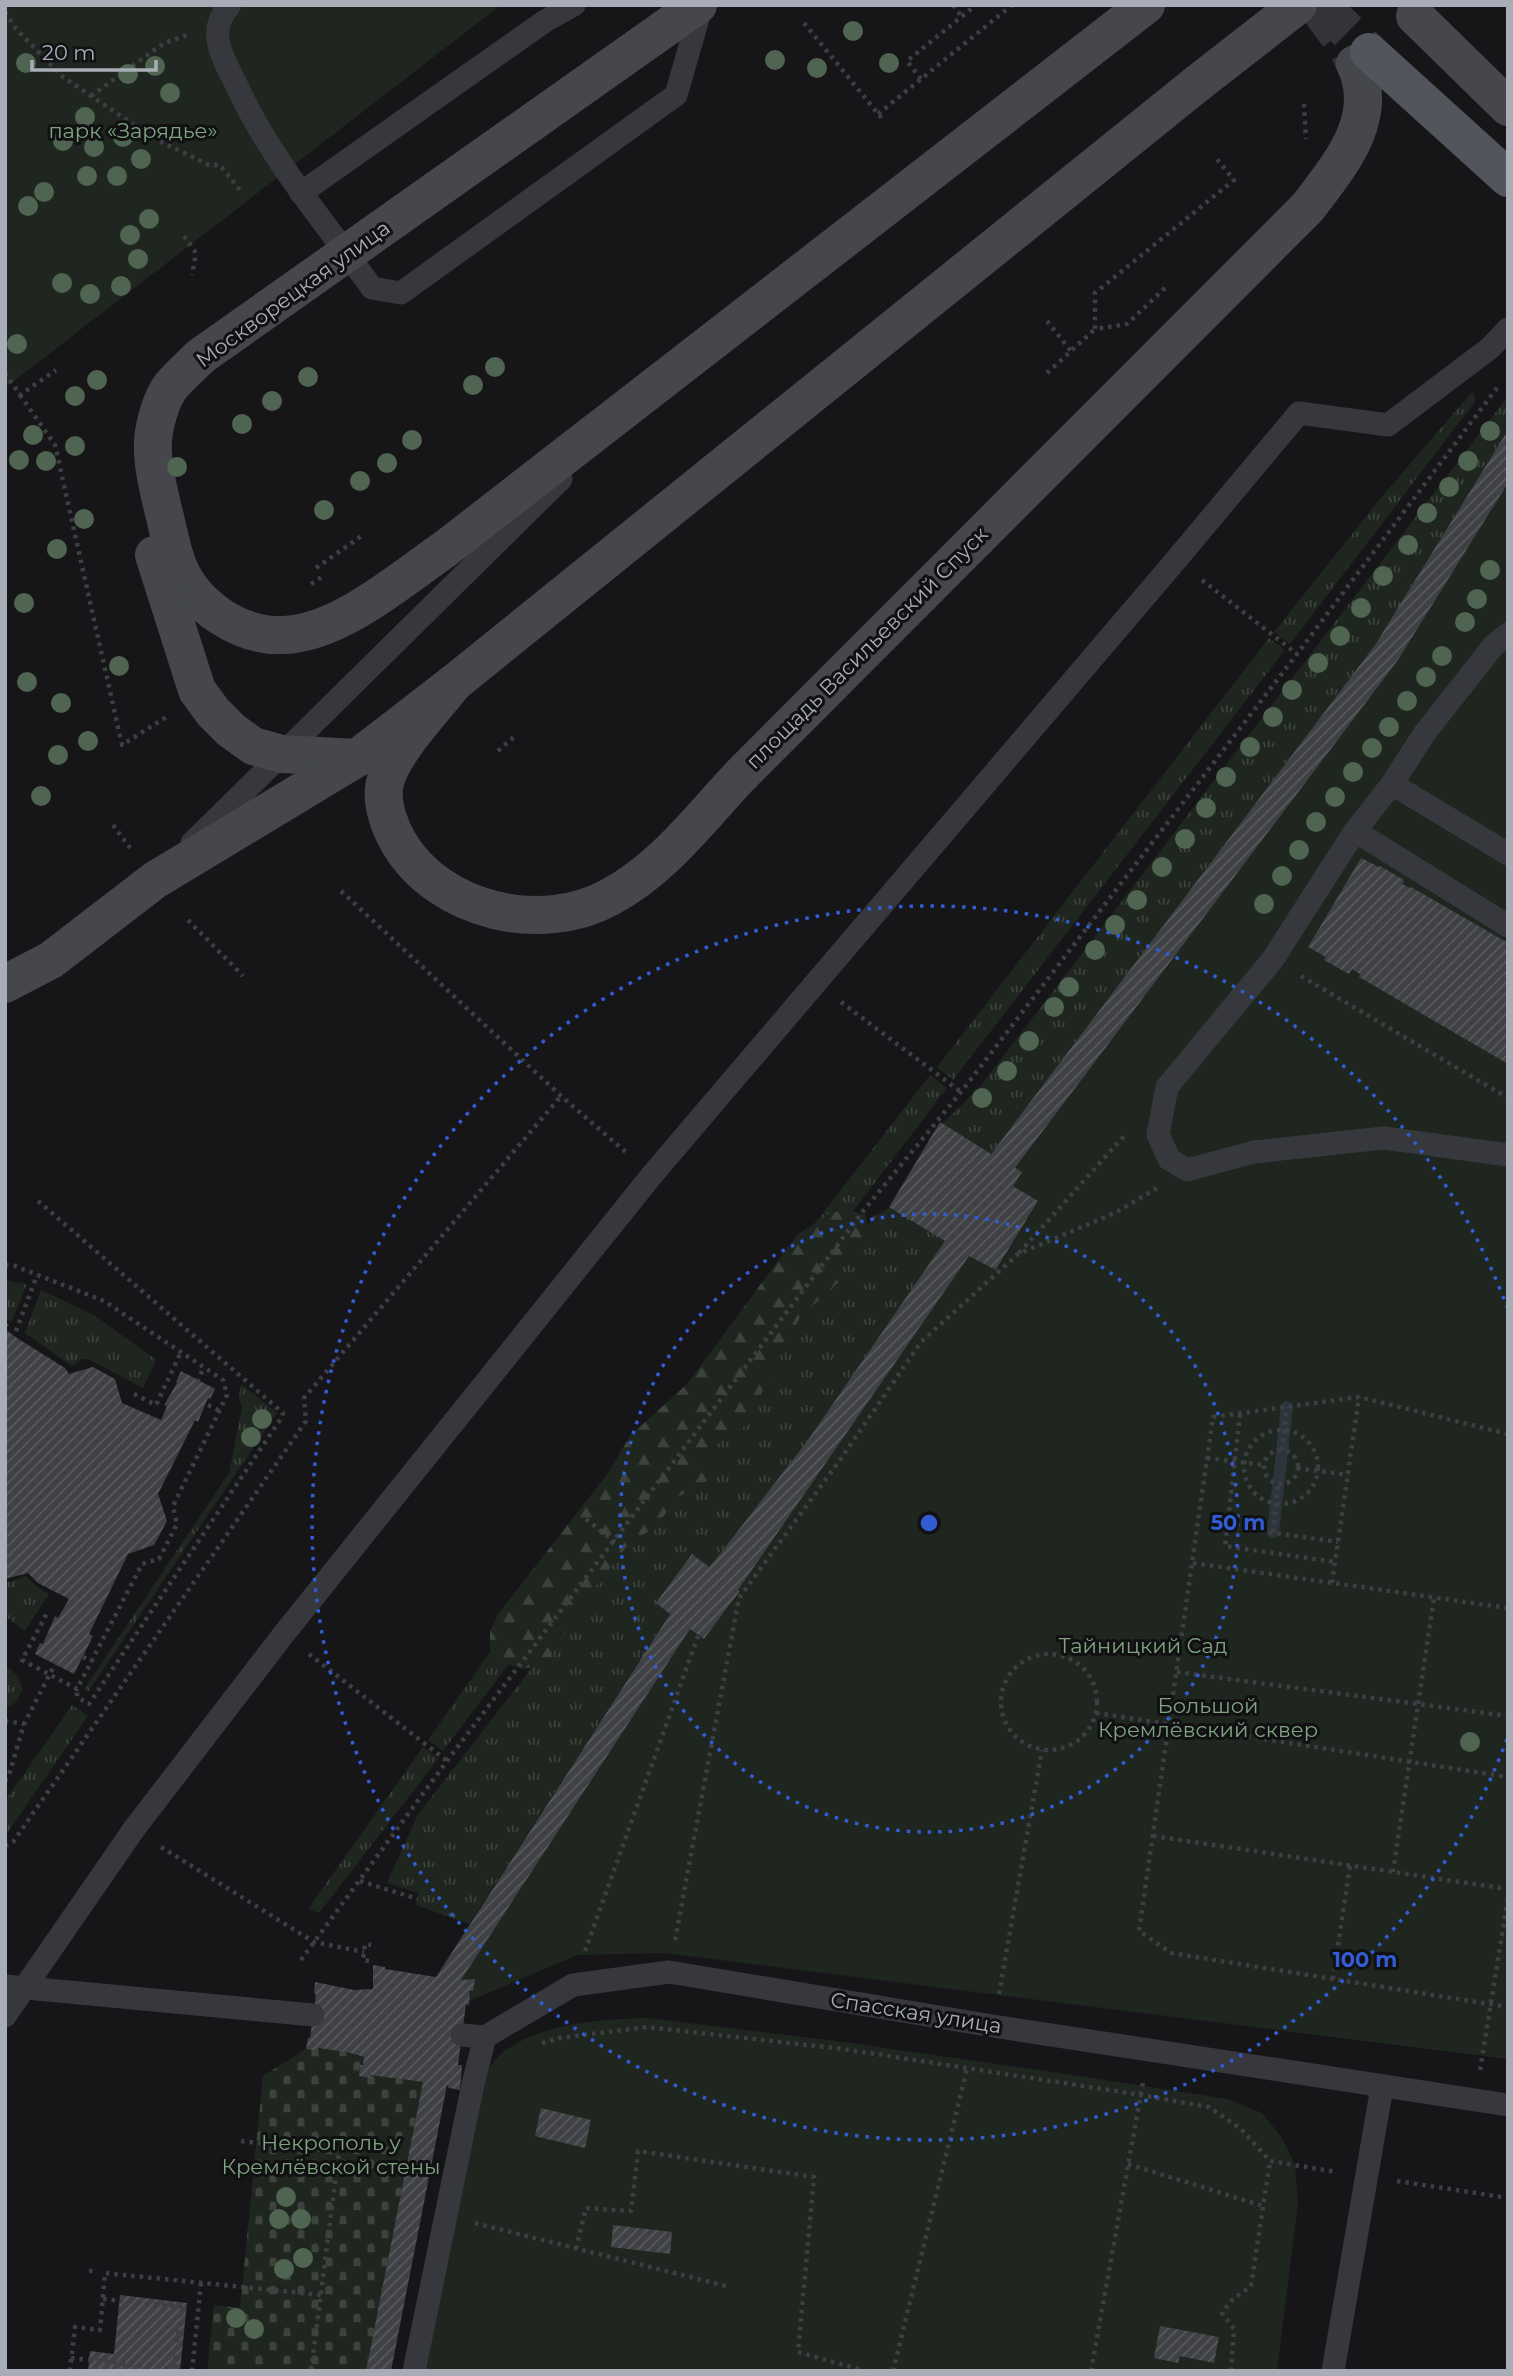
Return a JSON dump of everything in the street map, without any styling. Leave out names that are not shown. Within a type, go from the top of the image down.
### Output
[{"type":"main road","name":"Москворецкая улица","points":[[652,5],[339,244],[201,356],[170,388],[158,417],[153,440],[156,469],[178,567],[192,589],[211,609],[233,624],[250,630],[280,635],[298,634],[342,617],[380,595],[445,549],[1143,8]]},
{"type":"main road","name":"Москворецкая улица","points":[[357,758],[282,754],[253,747],[213,712],[197,690],[132,478],[128,440],[146,383],[157,368],[189,338],[339,244],[700,5]]},
{"type":"main road","points":[[5,1006],[145,867],[357,758],[1298,5]]},
{"type":"main road","points":[[1415,16],[1508,107]]},
{"type":"main road","name":"площадь Васильевский Спуск","points":[[454,683],[399,753],[388,772],[384,788],[385,804],[392,832],[406,855],[436,885],[470,902],[514,915],[562,915],[608,898],[652,870],[741,775],[1308,207],[1355,140],[1362,93],[1362,58],[1508,178]]},
{"type":"main road","points":[[5,984],[51,960]]},
{"type":"lane","points":[[301,193],[545,21],[575,5]]},
{"type":"lane","points":[[224,15],[218,39],[222,55],[253,121],[301,193],[372,288],[401,293],[676,95],[700,5]]},
{"type":"lane","points":[[5,2016],[16,1987],[283,1635],[652,1175],[1299,413],[1388,425],[1481,355],[1508,329]]},
{"type":"lane","points":[[145,867],[282,754],[554,485],[717,339]]},
{"type":"lane","points":[[1508,634],[1494,645],[1423,734],[1392,784],[1355,831],[1273,959],[1167,1087],[1158,1133],[1169,1159],[1187,1170],[1254,1152],[1384,1138],[1508,1155]]},
{"type":"lane","points":[[1392,784],[1508,853]]},
{"type":"lane","points":[[1355,831],[1508,926]]},
{"type":"lane","name":"Спасская улица","points":[[485,2037],[573,1985],[669,1972],[993,2026],[1508,2105]]},
{"type":"lane","points":[[16,1987],[313,2015]]},
{"type":"lane","points":[[414,2371],[485,2037],[462,2035]]},
{"type":"lane","points":[[1333,2371],[1382,2087]]},
{"type":"path","points":[[953,5],[962,17]]},
{"type":"path","points":[[921,79],[907,61],[976,5]]},
{"type":"path","points":[[878,114],[1012,5]]},
{"type":"path","points":[[5,12],[16,29],[63,77],[155,139],[209,165],[220,165],[243,194]]},
{"type":"path","points":[[91,96],[164,43],[224,15]]},
{"type":"path","points":[[804,23],[884,121]]},
{"type":"path","points":[[1095,329],[1095,293],[1234,180],[1217,159]]},
{"type":"path","points":[[184,236],[196,253],[192,275]]},
{"type":"path","points":[[1047,373],[1095,329],[1127,324],[1167,286]]},
{"type":"path","points":[[1047,321],[1071,351]]},
{"type":"path","points":[[20,395],[56,370]]},
{"type":"path","points":[[5,373],[55,445],[122,745],[176,711]]},
{"type":"path","points":[[301,1960],[447,1761],[864,1210],[961,1092],[1502,382]]},
{"type":"path","points":[[316,568],[363,535]]},
{"type":"path","points":[[1176,560],[1297,654]]},
{"type":"path","points":[[498,751],[516,735]]},
{"type":"path","points":[[113,825],[145,867]]},
{"type":"path","points":[[341,891],[561,1096],[652,1175]]},
{"type":"path","points":[[187,920],[243,976]]},
{"type":"path","points":[[1273,959],[1508,1098]]},
{"type":"path","points":[[815,983],[961,1092]]},
{"type":"path","points":[[669,1972],[739,1598],[840,1460],[921,1342],[1018,1254],[1167,1087]]},
{"type":"path","points":[[5,1846],[13,1842],[306,1421],[304,1398],[561,1096]]},
{"type":"path","points":[[1018,1254],[1115,1213],[1187,1170]]},
{"type":"path","points":[[5,1265],[15,1266],[104,1301],[223,1380],[227,1395],[173,1506],[177,1524],[171,1536],[159,1559],[142,1564],[77,1689],[78,1697],[89,1704],[283,1413],[38,1200]]},
{"type":"path","points":[[16,1331],[37,1275]]},
{"type":"path","points":[[134,1394],[156,1405],[181,1352]]},
{"type":"path","points":[[197,1382],[204,1367]]},
{"type":"path","points":[[166,1386],[173,1390]]},
{"type":"path","points":[[1332,1583],[1359,1397]]},
{"type":"path","points":[[1508,1434],[1359,1397],[1213,1418],[1139,1931],[1171,1953],[1508,2007]]},
{"type":"path","points":[[208,1405],[220,1411]]},
{"type":"path","points":[[1282,1450],[1287,1407]]},
{"type":"path","points":[[1240,1414],[1225,1546],[1335,1562]]},
{"type":"path","points":[[1284,1430],[1303,1436],[1312,1446],[1317,1457],[1318,1471],[1316,1481],[1300,1500],[1276,1504],[1257,1497],[1250,1489],[1245,1480],[1244,1462],[1247,1450],[1261,1434],[1284,1430]]},
{"type":"path","points":[[1282,1450],[1295,1458],[1297,1468],[1289,1482],[1278,1483],[1269,1479],[1264,1465],[1272,1453],[1282,1450]]},
{"type":"path","points":[[1207,1458],[1264,1465]]},
{"type":"path","points":[[1297,1468],[1348,1475]]},
{"type":"path","points":[[1273,1532],[1278,1483]]},
{"type":"path","points":[[586,1519],[615,1542]]},
{"type":"path","points":[[1227,1526],[1338,1542]]},
{"type":"path","points":[[1193,1563],[1508,1608]]},
{"type":"path","points":[[1393,1872],[1434,1598]]},
{"type":"path","points":[[47,1613],[22,1660],[77,1689]]},
{"type":"path","points":[[36,1632],[43,1636]]},
{"type":"path","points":[[283,1635],[447,1761]]},
{"type":"path","points":[[573,1985],[698,1636]]},
{"type":"path","points":[[1046,1653],[1064,1655],[1080,1664],[1091,1678],[1097,1695],[1097,1713],[1089,1729],[1077,1742],[1060,1749],[1042,1750],[1025,1745],[1011,1733],[999,1700],[1004,1682],[1013,1667],[1029,1657],[1046,1653]]},
{"type":"path","points":[[83,1657],[92,1661]]},
{"type":"path","points":[[5,1781],[9,1776],[24,1724],[56,1662]]},
{"type":"path","points":[[1177,1672],[1508,1716]]},
{"type":"path","points":[[1097,1713],[1508,1777]]},
{"type":"path","points":[[5,1721],[24,1724]]},
{"type":"path","points":[[985,2070],[1042,1750]]},
{"type":"path","points":[[134,1829],[314,1942],[364,1952]]},
{"type":"path","points":[[1153,1836],[1508,1889]]},
{"type":"path","points":[[1333,1979],[1350,1866]]},
{"type":"path","points":[[360,1881],[418,1899]]},
{"type":"path","points":[[1475,2100],[1508,1898]]},
{"type":"path","points":[[369,1961],[363,1960],[365,1944],[371,1945]]},
{"type":"path","points":[[537,2045],[560,2038],[647,2027],[843,2049],[1209,2107],[1241,2129],[1270,2161],[1251,2286],[1232,2300],[1222,2313],[1234,2329],[1231,2371]]},
{"type":"path","points":[[1091,2371],[1150,2049]]},
{"type":"path","points":[[893,2371],[967,2069]]},
{"type":"path","points":[[242,2141],[339,2152],[311,2371]]},
{"type":"path","points":[[576,2249],[586,2208],[631,2211],[638,2151],[814,2177],[798,2352],[865,2371]]},
{"type":"path","points":[[1128,2164],[1263,2206]]},
{"type":"path","points":[[474,2223],[726,2286]]},
{"type":"path","points":[[70,2371],[75,2327],[100,2330],[106,2273],[321,2295]]},
{"type":"path","points":[[192,2371],[201,2283]]},
{"type":"path","points":[[71,2358],[175,2370],[181,2307],[103,2299]]},
{"type":"green space","name":"парк «Зарядье»","points":[[5,5],[501,5],[5,388]]},
{"type":"green space","points":[[1472,392],[1474,403],[1290,644],[1274,632],[1380,499]]},
{"type":"green space","points":[[1508,396],[1508,430],[1375,645],[990,1155],[941,1125],[979,1088]]},
{"type":"green space","name":"Тайницкий Сад","points":[[1508,483],[1508,2059],[664,1953],[578,1955],[469,2001],[474,1980],[461,1980],[690,1629],[704,1639],[740,1592],[738,1590],[970,1254],[997,1270],[1038,1202],[1012,1185],[1014,1170],[1398,660]]},
{"type":"green space","points":[[1269,638],[1285,650],[953,1080],[937,1067]]},
{"type":"green space","points":[[930,1075],[947,1088],[609,1531],[589,1515]]},
{"type":"green space","points":[[892,1206],[946,1240],[808,1440],[720,1554],[671,1612],[469,1924],[416,1905],[419,1893],[387,1883],[417,1816],[612,1564],[874,1216]]},
{"type":"green space","points":[[846,1210],[865,1214],[868,1231],[866,1242],[858,1252],[844,1261],[840,1281],[800,1317],[745,1426],[716,1445],[708,1480],[678,1497],[656,1526],[627,1546],[591,1592],[552,1654],[539,1666],[522,1669],[505,1663],[490,1650],[490,1632],[498,1614],[608,1473],[630,1436],[687,1384],[797,1235],[828,1214]]},
{"type":"green space","points":[[5,1280],[27,1284],[11,1323],[5,1318]]},
{"type":"green space","points":[[41,1290],[94,1315],[156,1360],[143,1388],[88,1359],[82,1359],[72,1366],[25,1333]]},
{"type":"green space","points":[[241,1384],[277,1413],[88,1692],[84,1689],[229,1473],[242,1407],[239,1397]]},
{"type":"green space","points":[[603,1539],[443,1751],[428,1740],[538,1584]]},
{"type":"green space","points":[[26,1576],[49,1594],[25,1631],[5,1616],[5,1583]]},
{"type":"green space","points":[[5,1665],[18,1676],[23,1690],[15,1703],[5,1708]]},
{"type":"green space","points":[[72,1705],[88,1716],[5,1836],[5,1801]]},
{"type":"green space","points":[[423,1747],[438,1759],[319,1913],[308,1909]]},
{"type":"green space","points":[[648,2018],[844,2042],[1228,2099],[1262,2113],[1281,2136],[1295,2164],[1298,2203],[1277,2371],[418,2371],[485,2075],[497,2058],[514,2045],[535,2035],[581,2023]]},
{"type":"green space","name":"Некрополь у Кремлёвской стены","points":[[318,2048],[356,2053],[356,2056],[364,2057],[359,2076],[423,2082],[366,2371],[207,2371],[214,2305],[240,2308],[263,2076],[306,2049],[317,2051]]},
{"type":"building","points":[[1508,430],[1508,483],[1398,660],[1015,1168],[1022,1172],[1013,1186],[1038,1201],[996,1270],[969,1256],[738,1590],[740,1591],[704,1639],[690,1629],[461,1980],[475,1979],[473,1991],[470,1991],[469,2005],[466,2004],[458,2065],[462,2065],[460,2090],[447,2085],[391,2371],[366,2371],[423,2082],[359,2076],[364,2057],[318,2048],[318,2051],[306,2049],[316,1994],[315,1982],[354,1990],[373,1989],[373,1965],[436,1977],[670,1614],[656,1603],[692,1554],[709,1567],[720,1554],[808,1440],[945,1241],[889,1207],[940,1122],[991,1154],[1375,645]]},
{"type":"building","points":[[1361,858],[1380,866],[1404,880],[1402,884],[1508,943],[1508,1064],[1359,977],[1360,974],[1352,969],[1349,974],[1308,947]]},
{"type":"building","points":[[5,1329],[65,1368],[69,1374],[93,1367],[115,1379],[122,1403],[161,1420],[167,1406],[164,1405],[181,1371],[215,1389],[210,1399],[208,1398],[198,1422],[195,1420],[158,1494],[167,1521],[154,1545],[128,1554],[89,1634],[93,1636],[74,1674],[35,1654],[40,1643],[43,1644],[55,1616],[58,1618],[69,1599],[38,1583],[28,1573],[5,1579]]},
{"type":"building","points":[[541,2108],[591,2120],[585,2148],[535,2136]]},
{"type":"building","points":[[613,2225],[672,2232],[670,2254],[611,2247]]},
{"type":"building","points":[[120,2295],[187,2303],[180,2371],[88,2371],[90,2351],[114,2354]]},
{"type":"building","points":[[1160,2326],[1219,2337],[1214,2363],[1180,2356],[1178,2363],[1154,2358]]},
{"type":"waterway","points":[[1273,1532],[1287,1407]]},
{"type":"tunnel","points":[[1316,5],[1347,47],[1355,64]]},
{"type":"tunnel","points":[[1321,5],[1369,52]]},
{"type":"park label","name":"Большой Кремлёвский сквер","points":[[1208,1718]]}]
